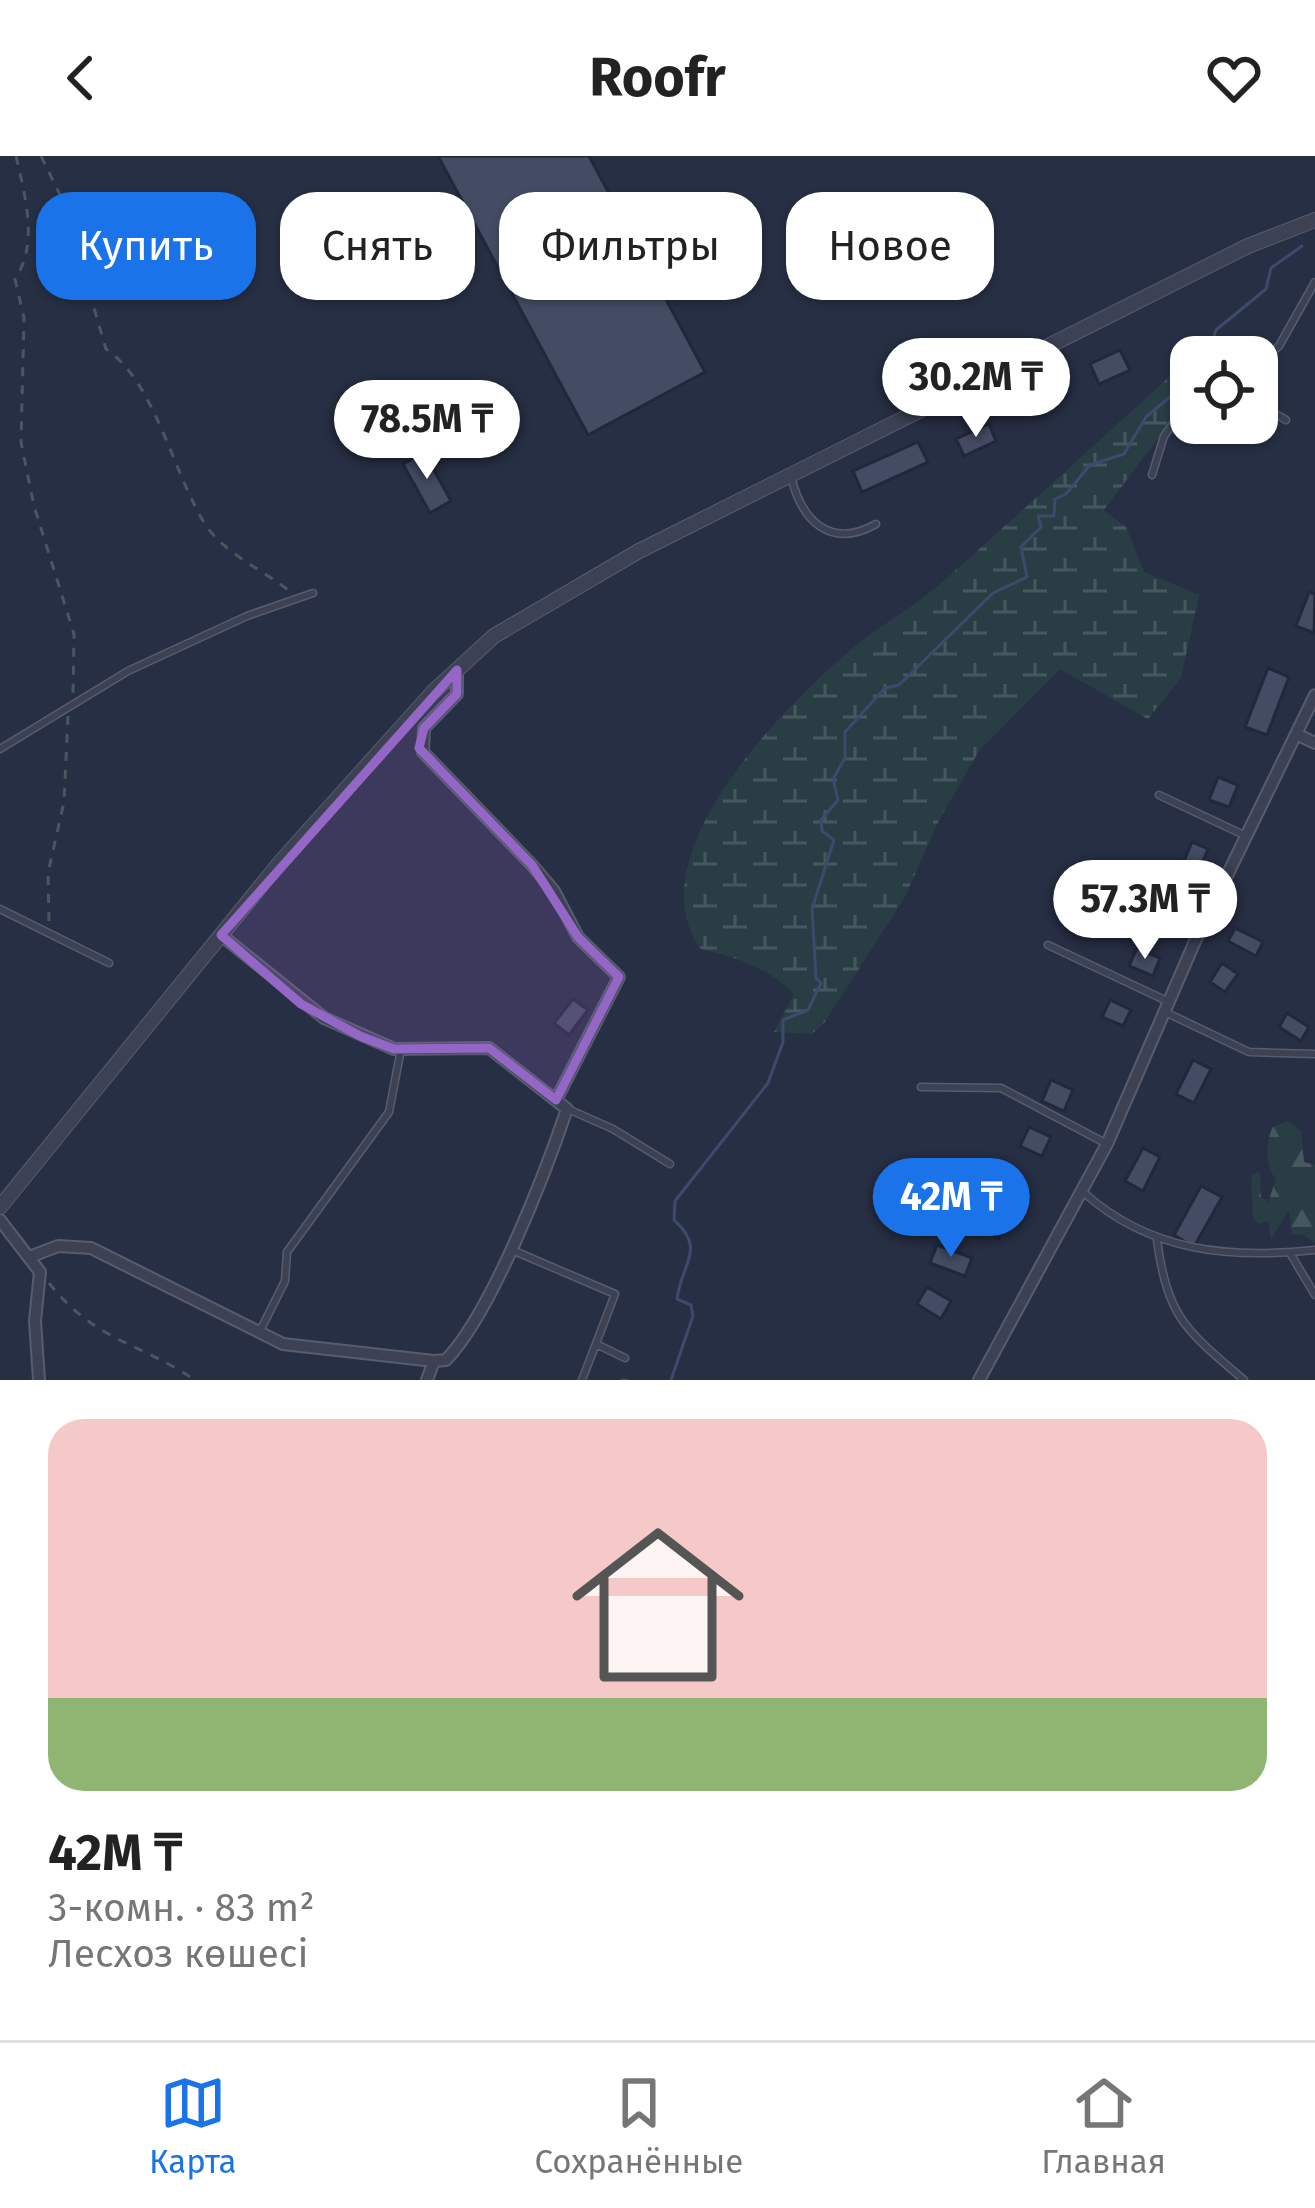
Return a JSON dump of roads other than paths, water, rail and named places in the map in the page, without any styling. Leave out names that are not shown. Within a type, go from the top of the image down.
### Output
[{"type":"street","points":[[0,1207],[221,934],[378,751],[494,636],[565,592],[790,473],[1248,246],[1315,220]]},
{"type":"street","points":[[32,1256],[58,1246],[91,1248],[283,1344],[434,1360],[446,1360],[460,1346],[508,1248],[561,1104],[619,977],[578,937],[554,891],[532,865],[423,752],[424,728],[457,694],[457,670]]},
{"type":"street","points":[[979,1380],[1107,1144],[1315,695]]},
{"type":"street","points":[[1296,734],[1315,743]]},
{"type":"street","points":[[221,934],[301,1004],[360,1036],[401,1049],[489,1048],[561,1104]]},
{"type":"street","points":[[0,1220],[40,1272],[34,1322],[38,1380]]},
{"type":"street","points":[[427,1380],[434,1360]]},
{"type":"lane","points":[[1278,347],[1315,282]]},
{"type":"lane","points":[[1278,415],[1286,420]]},
{"type":"lane","points":[[1152,475],[1170,428]]},
{"type":"lane","points":[[790,473],[798,506],[820,528],[854,534],[876,524]]},
{"type":"lane","points":[[0,749],[128,671],[247,616],[314,593]]},
{"type":"lane","points":[[1159,795],[1246,836]]},
{"type":"lane","points":[[0,910],[109,963]]},
{"type":"lane","points":[[1048,945],[1250,1052],[1315,1054]]},
{"type":"lane","points":[[259,1333],[285,1281],[287,1252],[389,1112],[401,1049]]},
{"type":"lane","points":[[921,1088],[1000,1088],[1107,1144]]},
{"type":"lane","points":[[561,1104],[670,1164]]},
{"type":"lane","points":[[1083,1192],[1106,1213],[1157,1240],[1212,1253],[1315,1250]]},
{"type":"lane","points":[[1157,1240],[1164,1290],[1174,1314],[1207,1353],[1244,1380]]},
{"type":"lane","points":[[508,1248],[614,1294],[582,1380]]},
{"type":"lane","points":[[1290,1252],[1315,1294]]},
{"type":"lane","points":[[596,1344],[625,1358]]},
{"type":"waterway","points":[[1214,336],[1266,289],[1271,268],[1302,246]]},
{"type":"waterway","points":[[671,1380],[693,1316],[691,1305],[677,1299],[691,1249],[674,1220],[675,1201],[768,1083],[783,1042],[783,1020],[808,1010],[821,983],[816,978],[812,909],[834,840],[822,831],[821,820],[838,800],[833,779],[845,758],[845,732],[885,688],[899,685],[993,593],[1027,577],[1021,547],[1041,527],[1038,516],[1054,516],[1055,499],[1066,494],[1090,465],[1124,454],[1146,417],[1170,397]]},
{"type":"waterway","points":[[622,1380],[627,1380]]}]
